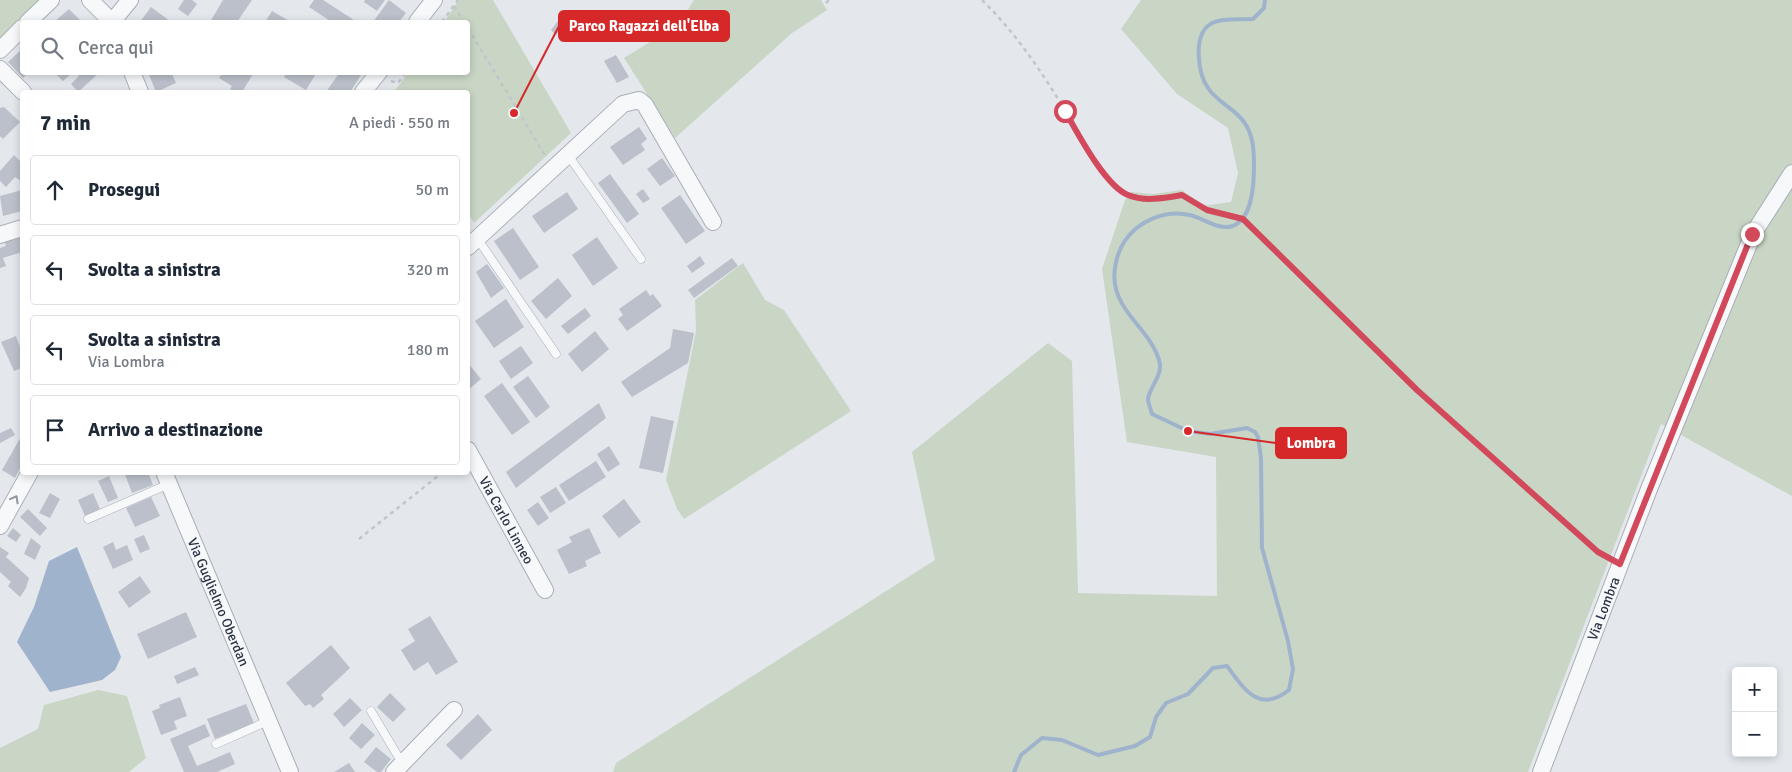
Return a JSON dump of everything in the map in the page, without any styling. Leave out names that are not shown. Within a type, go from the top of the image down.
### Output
[{"type":"street","points":[[30,20],[51,0]]},
{"type":"street","points":[[90,0],[110,20]]},
{"type":"street","points":[[114,20],[130,0]]},
{"type":"street","points":[[418,20],[426,3]]},
{"type":"street","points":[[0,50],[20,30]]},
{"type":"street","points":[[0,69],[21,90]]},
{"type":"street","points":[[133,75],[139,90]]},
{"type":"street","points":[[365,90],[377,75]]},
{"type":"street","points":[[472,242],[623,104],[640,100],[646,105],[713,222]]},
{"type":"street","name":"Via Lombra","points":[[1541,772],[1620,564],[1752,234],[1792,173]]},
{"type":"street","points":[[0,235],[20,229]]},
{"type":"street","name":"Via Carlo Linneo","points":[[470,454],[545,590]]},
{"type":"street","points":[[0,526],[28,475]]},
{"type":"street","name":"Via Guglielmo Oberdan","points":[[167,478],[290,772]]},
{"type":"street","points":[[398,768],[454,710]]},
{"type":"lane","points":[[568,155],[641,259]]},
{"type":"lane","points":[[472,242],[556,354]]},
{"type":"lane","name":"Via Guglielmo Oberdan","points":[[88,519],[167,478]]},
{"type":"lane","points":[[371,711],[398,768]]},
{"type":"lane","points":[[216,744],[268,721]]},
{"type":"path","points":[[444,20],[458,0]]},
{"type":"path","points":[[982,0],[1008,25],[1065,111],[1086,150],[1107,176],[1127,195],[1157,199],[1182,195],[1207,210],[1243,219],[1417,390],[1598,552],[1620,564]]},
{"type":"path","points":[[454,6],[463,20]]},
{"type":"path","points":[[470,31],[554,168]]},
{"type":"path","points":[[359,539],[439,475]]},
{"type":"green space","points":[[0,0],[43,0],[20,20],[0,40]]},
{"type":"green space","points":[[459,0],[493,0],[571,133],[474,223],[470,216],[470,90],[395,90],[407,75],[470,75],[470,20],[445,20]]},
{"type":"green space","points":[[694,0],[821,0],[827,10],[792,33],[675,138],[624,58],[679,24]]},
{"type":"green space","points":[[1141,0],[1792,0],[1792,496],[1661,424],[1528,772],[613,772],[616,763],[935,560],[912,452],[1048,343],[1072,361],[1078,593],[1217,596],[1216,457],[1127,442],[1102,269],[1125,200],[1131,192],[1154,194],[1182,190],[1202,206],[1231,202],[1238,173],[1228,128],[1177,94],[1121,29]]},
{"type":"green space","points":[[743,263],[765,300],[784,310],[851,411],[684,519],[677,509],[666,480],[696,331],[695,300]]},
{"type":"green space","points":[[98,690],[127,696],[146,758],[129,772],[0,772],[0,748],[38,729],[44,705]]},
{"type":"water","points":[[77,547],[121,657],[115,670],[102,680],[50,692],[17,642],[34,607],[49,561]]},
{"type":"building","points":[[184,0],[192,0],[197,4],[188,16],[178,9]]},
{"type":"building","points":[[223,0],[252,0],[238,20],[211,20]]},
{"type":"building","points":[[314,0],[323,0],[354,20],[329,20],[309,7]]},
{"type":"building","points":[[365,0],[385,0],[377,11],[364,2]]},
{"type":"building","points":[[389,0],[406,13],[401,20],[374,20]]},
{"type":"building","points":[[151,7],[169,20],[141,20]]},
{"type":"building","points":[[69,9],[80,20],[56,20]]},
{"type":"building","points":[[272,11],[288,20],[266,20]]},
{"type":"building","points":[[561,17],[567,22],[556,35],[551,30]]},
{"type":"building","points":[[20,51],[20,75],[8,62]]},
{"type":"building","points":[[616,55],[629,77],[617,83],[604,61]]},
{"type":"building","points":[[57,75],[70,75],[63,81]]},
{"type":"building","points":[[97,75],[80,90],[76,90],[71,84],[79,76]]},
{"type":"building","points":[[149,75],[172,75],[176,83],[160,90],[155,90]]},
{"type":"building","points":[[221,75],[252,75],[243,90],[232,90],[230,89],[232,86],[219,78]]},
{"type":"building","points":[[285,75],[315,75],[306,90],[284,77]]},
{"type":"building","points":[[338,75],[361,75],[351,90],[327,90]]},
{"type":"building","points":[[4,107],[20,122],[3,139],[0,136],[0,108]]},
{"type":"building","points":[[639,127],[647,139],[641,144],[645,150],[623,165],[610,147]]},
{"type":"building","points":[[14,155],[20,161],[20,180],[15,177],[6,187],[0,181],[0,171]]},
{"type":"building","points":[[662,158],[675,176],[660,186],[647,169]]},
{"type":"building","points":[[610,174],[639,214],[627,223],[598,183]]},
{"type":"building","points":[[643,189],[650,199],[643,203],[636,194]]},
{"type":"building","points":[[20,191],[20,212],[3,216],[0,196]]},
{"type":"building","points":[[567,192],[578,209],[544,233],[532,216]]},
{"type":"building","points":[[680,195],[705,231],[686,244],[661,208]]},
{"type":"building","points":[[513,228],[539,267],[520,280],[494,241]]},
{"type":"building","points":[[20,236],[20,253],[3,258],[6,266],[0,268],[0,248],[6,246],[4,240]]},
{"type":"building","points":[[597,237],[618,268],[593,286],[572,255]]},
{"type":"building","points":[[700,256],[705,264],[692,273],[687,266]]},
{"type":"building","points":[[732,258],[738,266],[694,298],[688,290]]},
{"type":"building","points":[[487,264],[504,288],[491,298],[476,272]]},
{"type":"building","points":[[558,278],[572,296],[546,319],[531,301]]},
{"type":"building","points":[[646,290],[650,296],[653,294],[662,306],[627,331],[618,319],[623,315],[619,309]]},
{"type":"building","points":[[506,299],[524,327],[494,348],[475,321]]},
{"type":"building","points":[[585,308],[591,316],[568,334],[561,326]]},
{"type":"building","points":[[673,329],[694,333],[688,363],[632,397],[621,382],[670,348]]},
{"type":"building","points":[[595,331],[609,349],[582,372],[568,354]]},
{"type":"building","points":[[16,336],[20,347],[20,369],[14,371],[1,342]]},
{"type":"building","points":[[521,346],[533,363],[511,379],[499,361]]},
{"type":"building","points":[[470,365],[481,379],[470,388]]},
{"type":"building","points":[[528,376],[550,407],[536,418],[513,387]]},
{"type":"building","points":[[502,383],[530,422],[512,435],[484,396]]},
{"type":"building","points":[[599,403],[606,418],[516,488],[506,472]]},
{"type":"building","points":[[651,416],[674,421],[663,473],[639,468]]},
{"type":"building","points":[[11,428],[15,435],[0,443],[0,433]]},
{"type":"building","points":[[20,438],[20,469],[15,478],[2,470]]},
{"type":"building","points":[[609,446],[620,464],[608,472],[597,454]]},
{"type":"building","points":[[596,461],[606,477],[569,501],[559,485]]},
{"type":"building","points":[[125,475],[149,475],[153,485],[132,493]]},
{"type":"building","points":[[109,476],[118,498],[108,502],[98,481]]},
{"type":"building","points":[[556,487],[566,503],[550,513],[540,497]]},
{"type":"building","points":[[50,493],[60,499],[50,518],[39,513]]},
{"type":"building","points":[[93,493],[100,509],[85,516],[78,500]]},
{"type":"building","points":[[151,497],[160,516],[135,527],[126,508]]},
{"type":"building","points":[[624,499],[641,522],[619,538],[602,516]]},
{"type":"building","points":[[538,502],[549,518],[538,526],[527,510]]},
{"type":"building","points":[[28,509],[47,528],[40,536],[20,517]]},
{"type":"building","points":[[13,528],[21,535],[16,542],[7,536]]},
{"type":"building","points":[[589,528],[601,553],[585,561],[587,566],[569,574],[557,550],[572,542],[569,537]]},
{"type":"building","points":[[144,535],[150,549],[140,553],[134,539]]},
{"type":"building","points":[[31,538],[41,546],[35,560],[24,554]]},
{"type":"building","points":[[113,542],[116,550],[127,545],[133,560],[113,569],[103,547]]},
{"type":"building","points":[[0,547],[9,553],[6,557],[29,578],[26,588],[20,597],[8,586],[11,582],[0,572]]},
{"type":"building","points":[[140,576],[151,592],[129,608],[118,592]]},
{"type":"building","points":[[186,612],[197,637],[148,659],[137,634]]},
{"type":"building","points":[[430,616],[458,662],[436,675],[428,662],[414,671],[401,650],[415,641],[408,629]]},
{"type":"building","points":[[331,645],[350,668],[321,695],[324,699],[313,708],[310,704],[305,706],[286,683]]},
{"type":"building","points":[[195,667],[199,675],[177,684],[174,676]]},
{"type":"building","points":[[390,693],[406,709],[393,722],[377,707]]},
{"type":"building","points":[[180,697],[187,716],[174,721],[177,729],[161,735],[152,711],[160,708],[159,705]]},
{"type":"building","points":[[350,698],[362,710],[344,727],[333,714]]},
{"type":"building","points":[[246,704],[254,723],[215,739],[207,719]]},
{"type":"building","points":[[478,714],[492,730],[461,760],[446,745]]},
{"type":"building","points":[[362,723],[375,735],[361,749],[349,738]]},
{"type":"building","points":[[205,724],[210,736],[188,746],[197,766],[230,752],[235,764],[217,772],[184,772],[170,739]]},
{"type":"building","points":[[376,747],[391,759],[381,772],[377,772],[364,762]]},
{"type":"building","points":[[349,763],[355,772],[334,772]]},
{"type":"waterway","points":[[1014,772],[1021,755],[1042,738],[1062,740],[1098,755],[1135,746],[1150,737],[1156,717],[1166,703],[1188,694],[1213,668],[1227,666],[1246,690],[1253,696],[1261,699],[1269,700],[1289,690],[1293,669],[1288,641],[1262,548],[1261,458],[1258,437],[1255,432],[1247,428],[1210,434],[1188,431],[1152,414],[1148,399],[1160,370],[1159,360],[1150,341],[1120,299],[1114,277],[1117,259],[1124,242],[1137,228],[1153,218],[1171,214],[1190,215],[1217,226],[1228,227],[1240,222],[1245,216],[1251,199],[1254,181],[1254,154],[1251,137],[1240,117],[1208,88],[1200,65],[1199,47],[1204,31],[1213,22],[1253,19],[1264,8],[1265,0]]},
{"type":"place","name":"Parco Ragazzi dell'Elba","points":[[514,113]]},
{"type":"place","name":"Lombra","points":[[1188,431]]},
{"type":"route","points":[[1065,111],[1086,150],[1107,176],[1127,195],[1157,199],[1182,195],[1207,210],[1243,219],[1417,390],[1598,552],[1620,564],[1752,234]]}]
